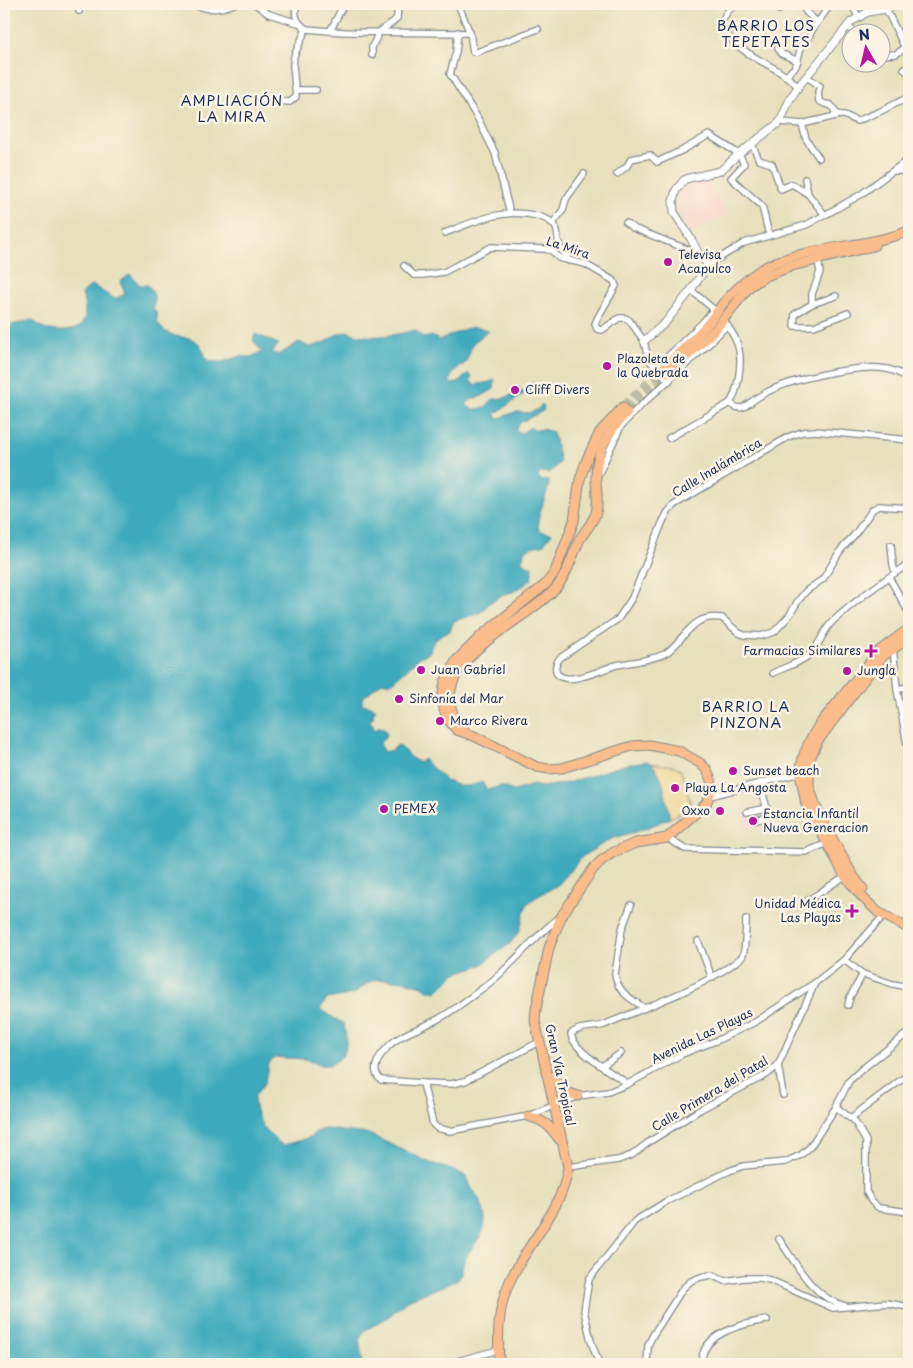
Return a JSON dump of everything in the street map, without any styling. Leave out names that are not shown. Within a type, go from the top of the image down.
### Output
[{"type":"main road","points":[[720,316],[725,301],[745,281],[775,262],[794,256],[880,240],[909,231]]},
{"type":"main road","points":[[664,373],[705,328],[750,286],[766,276],[792,266],[909,236]]},
{"type":"main road","points":[[474,736],[460,726],[450,706],[454,678],[462,664],[489,640],[554,590],[563,576],[580,539],[595,514],[598,500],[596,462],[609,433],[625,410],[600,432],[587,459],[580,480],[574,521],[555,572],[546,584],[482,635],[456,661],[446,678],[443,694],[445,713],[457,730],[474,736],[537,768],[549,770],[562,768],[632,746],[649,745],[679,751],[700,763],[707,770],[711,780],[710,796],[706,804],[667,838]]},
{"type":"main road","points":[[909,629],[872,668],[817,742],[810,759],[809,786],[845,876],[862,896],[884,914],[909,928]]},
{"type":"main road","points":[[909,638],[891,646],[867,664],[819,725],[803,757],[800,773],[806,804],[859,885],[884,914],[909,922]]},
{"type":"main road","name":"Gran Vía Tropical","points":[[499,1364],[498,1320],[505,1293],[517,1268],[556,1204],[564,1186],[568,1168],[535,1021],[549,948],[561,917],[593,869],[602,860],[614,852],[636,843],[667,838]]},
{"type":"main road","points":[[546,1073],[566,1092],[578,1096]]},
{"type":"main road","points":[[528,1116],[544,1121],[562,1142]]},
{"type":"street","points":[[77,4],[79,11]]},
{"type":"street","points":[[192,4],[202,8],[219,9],[234,4]]},
{"type":"street","points":[[255,4],[269,14],[298,23],[306,29],[345,32],[470,33]]},
{"type":"street","points":[[298,4],[295,11],[298,23]]},
{"type":"street","points":[[330,31],[344,4]]},
{"type":"street","points":[[372,55],[372,47],[378,32],[397,18],[398,4]]},
{"type":"street","points":[[458,4],[470,33],[473,52],[538,30]]},
{"type":"street","points":[[736,4],[727,12],[720,24],[723,30],[734,44],[790,77],[798,86]]},
{"type":"street","points":[[772,4],[779,10],[788,4]]},
{"type":"street","points":[[801,4],[806,12],[817,22]]},
{"type":"street","points":[[786,76],[796,66],[801,47],[831,4]]},
{"type":"street","points":[[852,4],[858,16]]},
{"type":"street","points":[[852,22],[858,16],[868,12],[898,4]]},
{"type":"street","points":[[886,8],[908,50],[890,54]]},
{"type":"street","points":[[263,100],[290,102],[296,98],[294,56],[306,29]]},
{"type":"street","points":[[458,32],[456,52],[450,74],[477,117],[495,153],[510,213]]},
{"type":"street","points":[[708,265],[699,254],[692,239],[674,212],[673,201],[676,190],[684,180],[720,171],[780,122],[798,86],[840,36]]},
{"type":"street","points":[[778,48],[782,54],[798,61]]},
{"type":"street","points":[[904,69],[909,74]]},
{"type":"street","points":[[807,77],[820,86],[818,92],[819,101],[831,105],[836,113],[857,121],[909,97]]},
{"type":"street","points":[[296,90],[316,90]]},
{"type":"street","points":[[780,122],[802,124],[840,115]]},
{"type":"street","points":[[802,124],[806,139],[819,158]]},
{"type":"street","points":[[617,174],[627,166],[631,158],[650,155],[658,162],[683,150],[709,134],[739,154],[744,164],[731,178],[762,206],[770,236]]},
{"type":"street","points":[[752,144],[759,160],[772,164],[781,189],[792,184],[808,194],[825,215]]},
{"type":"street","points":[[664,373],[648,359],[644,341],[665,323],[708,265],[744,243],[806,225],[825,215],[860,195],[909,159]]},
{"type":"street","points":[[895,171],[909,171]]},
{"type":"street","points":[[553,223],[563,210],[566,200],[584,174]]},
{"type":"street","points":[[805,179],[808,194]]},
{"type":"street","points":[[445,233],[482,218],[510,213],[530,214],[547,219],[553,223],[556,227],[560,248],[569,261]]},
{"type":"street","points":[[626,223],[633,228],[699,254]]},
{"type":"street","name":"La Mira","points":[[404,266],[414,275],[422,276],[444,272],[491,247],[545,249],[552,251],[559,258],[585,264],[614,281],[616,286],[597,319],[595,324],[597,329],[602,330],[619,318],[624,318],[629,320],[644,341]]},
{"type":"street","points":[[812,304],[812,294],[820,272],[818,260]]},
{"type":"street","points":[[669,438],[730,403],[735,397],[737,387],[740,350],[734,334],[720,316],[691,290]]},
{"type":"street","points":[[836,296],[812,304],[795,314],[794,326],[814,326],[848,313]]},
{"type":"street","points":[[596,479],[621,426],[637,409],[664,373],[711,342],[720,316]]},
{"type":"street","points":[[730,403],[734,407],[744,407],[766,392],[786,384],[828,374],[873,368],[893,371],[909,379]]},
{"type":"street","name":"Calle Inalámbrica","points":[[909,440],[802,432],[788,437],[674,504],[668,512],[632,598],[618,619],[560,658],[555,663],[555,670],[558,675],[564,678],[581,677],[616,665],[666,653],[690,628],[708,618],[722,618],[744,635],[757,636],[774,632],[789,616],[806,591],[823,579],[840,551],[873,509],[879,506],[909,508]]},
{"type":"street","points":[[891,545],[895,572]]},
{"type":"street","points":[[773,673],[808,656],[816,648],[822,635],[831,623],[864,593],[895,572],[909,566]]},
{"type":"street","points":[[889,577],[909,613]]},
{"type":"street","points":[[891,646],[907,744],[909,745]]},
{"type":"street","points":[[897,688],[909,687]]},
{"type":"street","points":[[710,796],[800,773]]},
{"type":"street","points":[[756,820],[769,817],[760,783]]},
{"type":"street","points":[[747,812],[767,808]]},
{"type":"street","points":[[909,822],[909,851]]},
{"type":"street","points":[[667,838],[684,849],[806,852],[831,841]]},
{"type":"street","points":[[804,903],[845,876]]},
{"type":"street","points":[[631,905],[622,929],[615,980],[620,991],[643,1008]]},
{"type":"street","name":"Avenida Las Playas","points":[[423,1083],[432,1124],[443,1130],[450,1131],[528,1116],[578,1096],[608,1092],[628,1084],[682,1054],[718,1040],[757,1021],[816,982],[844,960],[884,914]]},
{"type":"street","points":[[539,1042],[465,1081],[451,1084],[381,1080],[376,1076],[375,1072],[381,1054],[397,1039],[441,1018],[502,973],[548,926],[561,917]]},
{"type":"street","points":[[628,1084],[602,1066],[574,1042],[571,1034],[578,1028],[604,1025],[712,978],[743,956],[746,919]]},
{"type":"street","points":[[698,941],[712,978]]},
{"type":"street","points":[[844,960],[863,974],[909,987]]},
{"type":"street","points":[[848,1005],[850,997],[863,974]]},
{"type":"street","name":"Calle Primera del Patal","points":[[568,1168],[632,1156],[649,1142],[701,1109],[768,1074],[778,1065],[816,982]]},
{"type":"street","points":[[599,1364],[584,1311],[589,1279],[635,1220],[667,1201],[729,1171],[743,1166],[785,1162],[801,1155],[810,1147],[836,1107],[849,1081],[909,1032]]},
{"type":"street","points":[[602,1066],[621,1053]]},
{"type":"street","points":[[778,1065],[783,1095]]},
{"type":"street","points":[[852,1117],[909,1074]]},
{"type":"street","points":[[836,1107],[850,1118],[852,1117],[866,1141],[866,1191],[872,1202],[879,1208],[909,1212]]},
{"type":"street","points":[[779,1240],[809,1282],[830,1300],[850,1307]]},
{"type":"street","points":[[647,1364],[648,1345],[652,1335],[683,1288],[691,1281],[701,1277],[711,1275],[725,1281],[744,1278],[770,1280],[833,1308],[887,1303],[909,1307]]},
{"type":"street","points":[[702,1364],[704,1349],[715,1338],[746,1323],[767,1320]]},
{"type":"street","points":[[446,1364],[498,1350]]},
{"type":"shaded area","points":[[706,178],[727,214],[689,234],[678,213],[677,195],[682,188]]},
{"type":"shaded area","name":"Estancia Infantil Nueva Generacion","points":[[761,810],[765,829],[745,828],[741,814]]},
{"type":"sand","name":"Playa La Angosta","points":[[650,763],[674,766],[681,770],[692,808],[670,818],[662,780]]},
{"type":"water","points":[[130,274],[140,285],[148,285],[152,291],[154,296],[153,308],[157,314],[157,322],[164,331],[175,336],[190,338],[200,344],[208,362],[223,362],[240,356],[251,357],[262,352],[253,341],[255,334],[279,344],[272,352],[278,355],[299,342],[310,347],[326,342],[335,335],[348,331],[363,336],[372,336],[415,330],[424,338],[432,336],[439,340],[465,329],[475,327],[489,331],[473,343],[466,363],[456,370],[450,381],[451,384],[458,383],[468,373],[472,377],[470,380],[474,385],[495,379],[494,389],[471,400],[466,405],[472,409],[484,408],[493,399],[504,398],[529,388],[532,383],[535,383],[537,387],[542,387],[544,390],[540,392],[537,390],[534,392],[528,391],[495,414],[499,418],[515,412],[527,413],[537,410],[542,404],[544,407],[543,411],[521,422],[515,429],[521,433],[531,427],[534,430],[542,429],[553,432],[560,462],[549,473],[542,472],[538,476],[542,481],[548,480],[549,485],[539,516],[538,529],[552,533],[543,545],[531,547],[527,550],[521,561],[533,567],[531,580],[513,592],[504,594],[489,603],[484,610],[477,614],[454,621],[450,631],[442,634],[434,641],[430,652],[420,657],[390,684],[382,682],[362,698],[362,704],[371,706],[376,710],[369,722],[373,725],[374,730],[380,727],[385,730],[387,735],[381,741],[380,746],[384,752],[393,750],[399,745],[411,758],[419,762],[424,759],[446,782],[450,781],[453,784],[466,786],[482,782],[487,790],[501,786],[514,791],[533,785],[542,787],[567,783],[624,765],[646,761],[657,770],[661,777],[665,794],[670,818],[639,831],[613,838],[582,857],[558,885],[527,904],[520,930],[510,944],[481,965],[456,973],[437,992],[429,991],[422,986],[404,981],[377,979],[368,983],[354,994],[327,999],[320,1009],[344,1024],[346,1044],[341,1057],[334,1063],[326,1065],[306,1059],[276,1057],[268,1064],[265,1082],[254,1097],[256,1112],[262,1125],[277,1141],[283,1145],[292,1143],[310,1137],[317,1131],[325,1129],[369,1134],[426,1161],[467,1177],[484,1212],[484,1228],[464,1262],[458,1280],[408,1300],[388,1317],[364,1331],[359,1340],[363,1364],[4,1364],[4,327],[32,320],[46,330],[60,331],[77,328],[82,324],[85,314],[82,293],[92,285],[115,299],[125,294],[120,282]]},
{"type":"tunnel","points":[[623,407],[664,368]]},
{"type":"tunnel","points":[[627,412],[669,373]]},
{"type":"place","name":"Televisa Acapulco","points":[[668,262]]},
{"type":"place","name":"Plazoleta de la Quebrada","points":[[607,366]]},
{"type":"place","name":"Cliff Divers","points":[[515,390]]},
{"type":"place","name":"Farmacias Similares","points":[[871,651]]},
{"type":"place","name":"Juan Gabriel","points":[[421,670]]},
{"type":"place","name":"Jungla","points":[[847,671]]},
{"type":"place","name":"Sinfonía del Mar","points":[[399,699]]},
{"type":"place","name":"Marco Rivera","points":[[440,721]]},
{"type":"place","name":"Sunset beach","points":[[733,771]]},
{"type":"place","name":"Playa La Angosta","points":[[675,788]]},
{"type":"place","name":"PEMEX","points":[[384,809]]},
{"type":"place","name":"Oxxo","points":[[720,811]]},
{"type":"place","name":"Estancia Infantil Nueva Generacion","points":[[753,821]]},
{"type":"place","name":"Unidad Médica Las Playas","points":[[852,911]]},
{"type":"district","name":"BARRIO LOS TEPETATES","points":[[766,34]]},
{"type":"district","name":"AMPLIACIÓN LA MIRA","points":[[232,109]]},
{"type":"district","name":"BARRIO LA PINZONA","points":[[746,716]]}]
